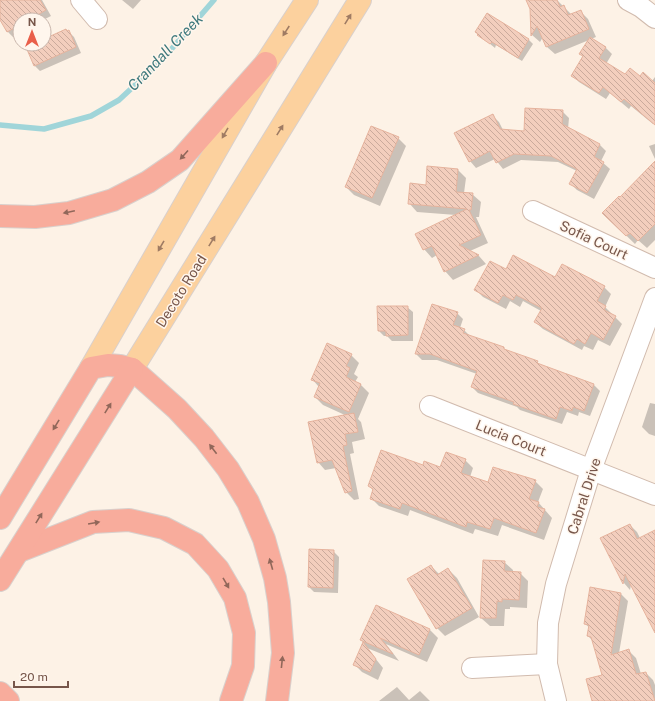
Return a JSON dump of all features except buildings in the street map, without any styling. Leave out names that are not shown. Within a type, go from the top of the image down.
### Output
[{"type":"highway","points":[[0,216],[35,217],[69,213],[113,200],[148,182],[180,160],[266,63]]},
{"type":"highway","points":[[0,518],[91,368],[108,365],[132,369],[177,409],[204,438],[228,469],[250,508],[264,540],[275,578],[279,602],[283,653],[278,701]]},
{"type":"highway","name":"Decoto Road","points":[[0,580],[132,369]]},
{"type":"highway","points":[[19,551],[93,522],[129,520],[164,528],[195,544],[218,569],[235,598],[244,633],[243,666],[231,701]]},
{"type":"highway","points":[[0,694],[8,701]]},
{"type":"main road","points":[[91,368],[266,63],[307,0]]},
{"type":"main road","name":"Decoto Road","points":[[132,369],[360,0]]},
{"type":"street","points":[[81,0],[97,19]]},
{"type":"street","points":[[628,0],[641,7],[655,18]]},
{"type":"street","name":"Sofia Court","points":[[533,211],[655,268]]},
{"type":"street","name":"Cabral Drive","points":[[556,701],[547,664],[548,623],[556,584],[591,470],[655,298]]},
{"type":"street","name":"Lucia Court","points":[[430,406],[655,495]]},
{"type":"street","points":[[472,668],[547,664]]},
{"type":"waterway","name":"Crandall Creek","points":[[0,125],[44,129],[91,116],[119,100],[162,60],[214,0]]}]
